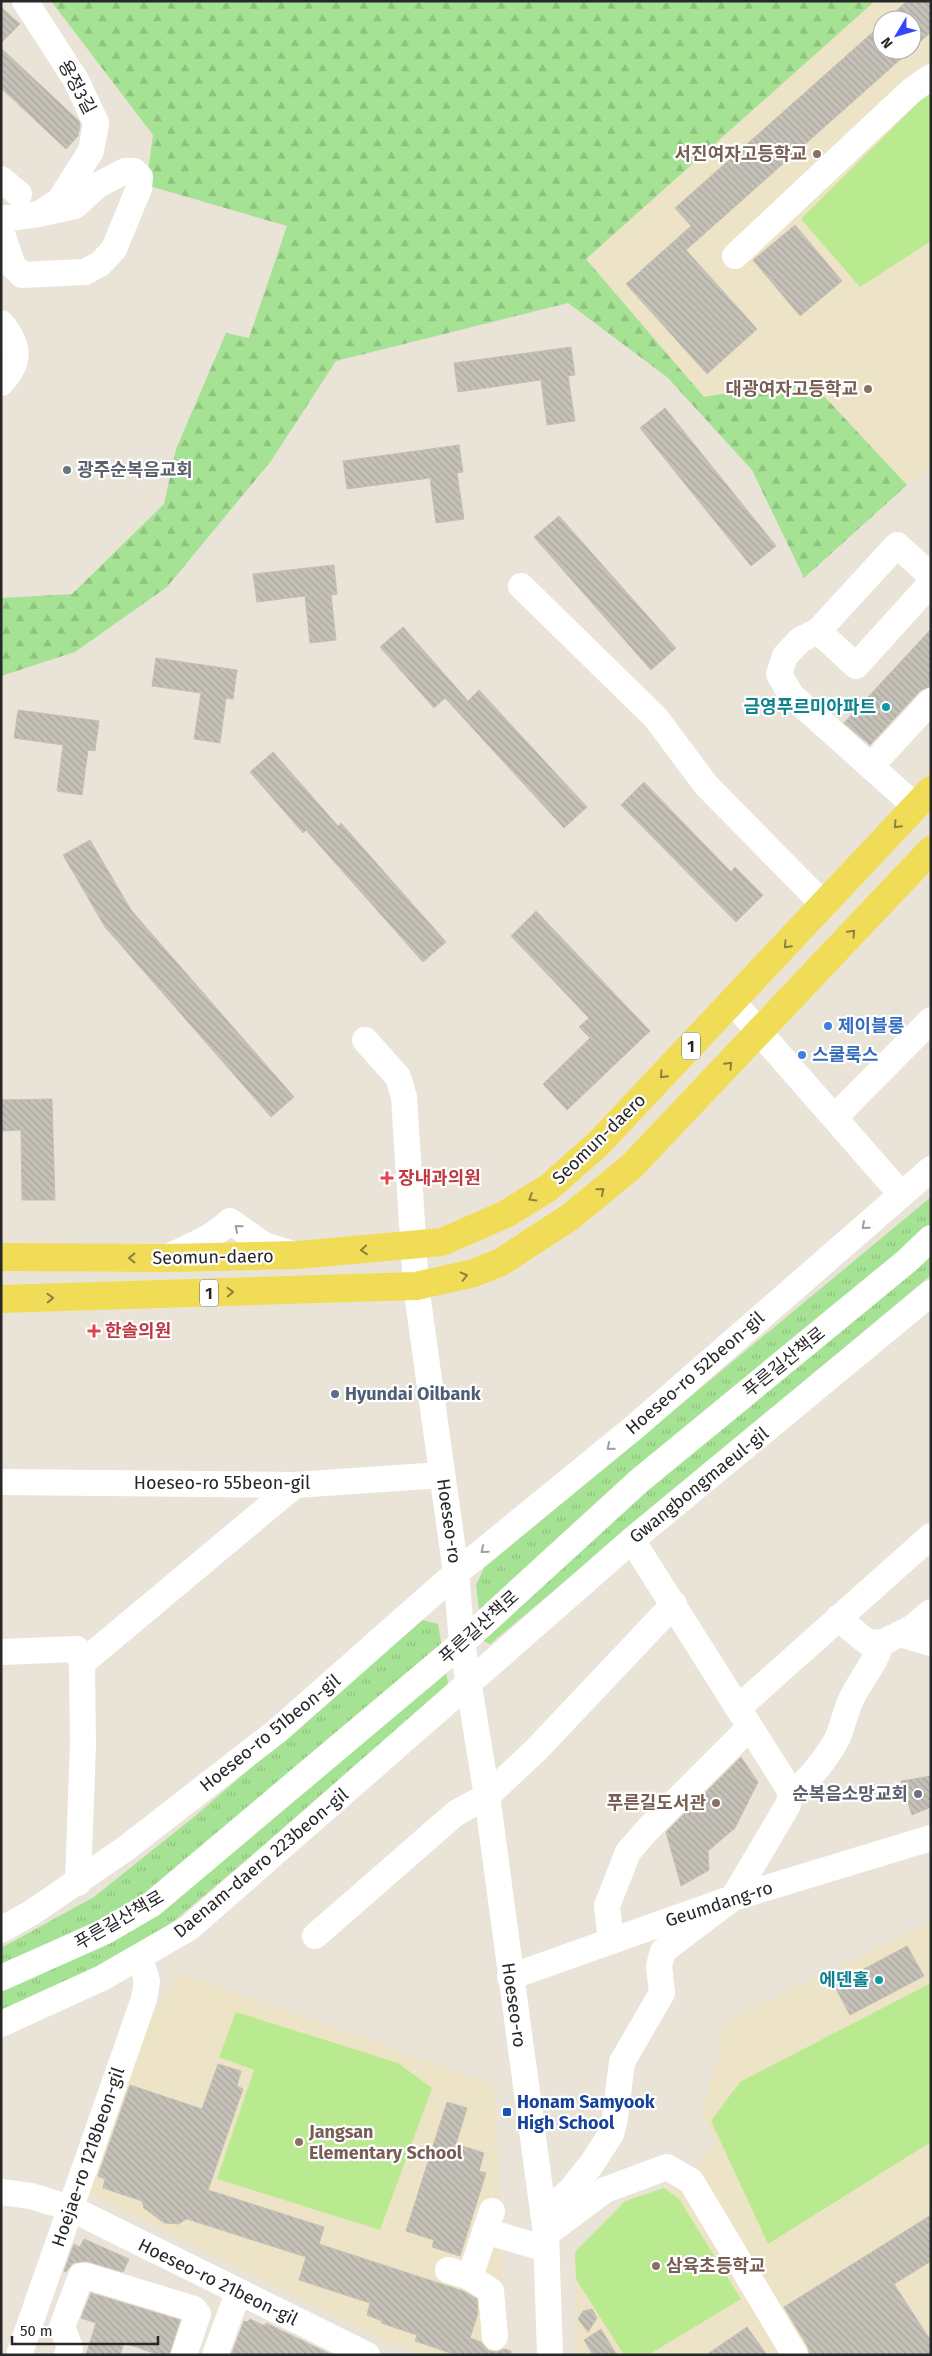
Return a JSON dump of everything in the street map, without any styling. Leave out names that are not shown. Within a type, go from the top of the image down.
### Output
[{"type":"main road","name":"Seomun-daero","points":[[1,1258],[166,1258],[298,1255],[413,1246],[442,1242],[506,1214],[548,1188],[598,1144],[923,798]]},
{"type":"main road","name":"Seomun-daero","points":[[1,1299],[416,1286],[474,1273],[501,1262],[570,1217],[632,1166],[931,850]]},
{"type":"street","name":"용정3길","points":[[1,219],[39,214],[60,200],[91,150],[96,123],[76,80],[26,1]]},
{"type":"street","points":[[736,256],[904,98],[931,77]]},
{"type":"street","points":[[1,230],[13,266],[22,275],[85,272],[100,264],[114,249],[139,188],[140,177],[134,170],[125,171],[98,185],[75,206],[39,214]]},
{"type":"street","points":[[1,323],[9,332],[16,348],[17,359],[11,374],[1,384]]},
{"type":"street","points":[[923,798],[870,766],[791,695],[779,674],[785,656],[800,640],[818,631],[897,545],[931,576]]},
{"type":"street","points":[[818,631],[856,666],[931,583]]},
{"type":"street","points":[[521,586],[656,718],[706,786],[824,905]]},
{"type":"street","points":[[870,766],[931,701]]},
{"type":"street","points":[[733,1002],[901,1194]]},
{"type":"street","points":[[835,1117],[931,1020]]},
{"type":"street","name":"Hoeseo-ro","points":[[364,1040],[395,1073],[402,1088],[416,1286],[456,1574],[462,1643],[470,1680],[487,1796],[545,2232],[550,2355]]},
{"type":"street","name":"Hoeseo-ro 52beon-gil","points":[[456,1574],[637,1424],[931,1169]]},
{"type":"street","points":[[166,1258],[205,1239],[222,1229],[230,1221],[264,1245],[298,1255]]},
{"type":"street","name":"푸른길산책로","points":[[1,1978],[97,1935],[152,1904],[462,1643],[639,1481],[901,1266],[931,1238]]},
{"type":"street","name":"Gwangbongmaeul-gil","points":[[470,1680],[632,1540],[931,1293]]},
{"type":"street","name":"Hoeseo-ro 55beon-gil","points":[[1,1482],[295,1485],[442,1475]]},
{"type":"street","points":[[82,1663],[295,1485]]},
{"type":"street","points":[[611,1941],[607,1906],[628,1852],[744,1718],[838,1618],[931,1536]]},
{"type":"street","points":[[632,1540],[744,1718],[789,1798]]},
{"type":"street","name":"Hoeseo-ro 51beon-gil","points":[[1,1930],[78,1883],[125,1849],[277,1730],[456,1574]]},
{"type":"street","points":[[315,1936],[456,1814],[487,1796],[536,1750],[674,1604]]},
{"type":"street","points":[[545,2232],[570,2191],[591,2165],[611,2134],[615,2118],[622,2062],[662,1993],[658,1966],[663,1951],[733,1898],[789,1798],[808,1778],[837,1738],[854,1693],[890,1639],[912,1628],[931,1612]]},
{"type":"street","points":[[838,1618],[867,1642],[890,1639],[931,1643]]},
{"type":"street","points":[[1,1652],[77,1649],[82,1663],[83,1744],[78,1883]]},
{"type":"street","name":"Daenam-daero 223beon-gil","points":[[1,2024],[102,1978],[140,1958],[189,1928],[470,1680]]},
{"type":"street","name":"Geumdang-ro","points":[[510,1977],[733,1898],[931,1838]]},
{"type":"street","name":"Hoejae-ro 1218beon-gil","points":[[18,2355],[144,1999],[147,1981],[140,1958]]},
{"type":"street","points":[[495,2337],[491,2291],[459,2274],[488,2221],[545,2232],[605,2190],[667,2167],[692,2181],[795,2355]]},
{"type":"street","name":"Hoeseo-ro 21beon-gil","points":[[1,2192],[31,2196],[70,2208],[238,2293],[367,2355]]},
{"type":"street","points":[[165,2301],[181,2264]]},
{"type":"street","points":[[67,2355],[70,2348],[62,2327],[81,2276],[194,2309],[198,2314],[184,2355]]},
{"type":"street","points":[[215,2355],[238,2293]]},
{"type":"shaded area","name":"서진여자고등학교","points":[[875,1],[931,1],[931,467],[907,485],[822,394],[787,383],[704,397],[586,259]]},
{"type":"shaded area","points":[[931,1921],[931,2355],[576,2355],[575,2252],[625,2201],[684,2182],[716,2141],[701,2113],[718,2062],[724,2022]]},
{"type":"shaded area","name":"Jangsan Elementary School","points":[[178,1972],[495,2085],[507,2355],[422,2355],[387,2342],[84,2190],[133,2046]]},
{"type":"green space","points":[[51,1],[875,1],[586,259],[704,397],[788,383],[822,394],[907,485],[804,578],[752,470],[667,377],[568,303],[336,361],[271,461],[167,587],[75,652],[1,676],[1,598],[72,594],[164,504],[176,449],[226,333],[249,338],[287,226],[146,185],[153,135]]},
{"type":"green space","points":[[931,90],[931,241],[860,287],[801,219]]},
{"type":"green space","points":[[931,1197],[931,1275],[490,1644],[483,1641],[476,1585],[484,1568]]},
{"type":"green space","points":[[422,1620],[438,1624],[449,1690],[162,1931],[106,1966],[1,2015],[1,1948],[94,1897],[195,1816]]},
{"type":"green space","points":[[931,1983],[931,2142],[768,2244],[711,2121],[740,2082]]},
{"type":"green space","points":[[236,2012],[398,2063],[432,2088],[380,2230],[217,2179],[254,2070],[219,2057]]},
{"type":"green space","name":"삼육초등학교","points":[[664,2188],[679,2199],[741,2299],[648,2355],[624,2355],[576,2279],[575,2252],[625,2201]]},
{"type":"building","points":[[907,1],[931,1],[931,32],[922,40],[922,10],[897,10]]},
{"type":"building","points":[[1,7],[20,24],[1,43]]},
{"type":"building","points":[[872,33],[872,60],[900,60],[686,250],[757,329],[707,374],[626,284],[691,226],[675,208]]},
{"type":"building","points":[[1,48],[79,121],[78,136],[66,149],[1,88]]},
{"type":"building","points":[[795,225],[842,281],[800,316],[753,260]]},
{"type":"building","points":[[571,347],[575,375],[568,376],[575,421],[547,425],[541,380],[458,392],[454,363]]},
{"type":"building","points":[[665,408],[776,546],[751,566],[640,428]]},
{"type":"building","points":[[459,445],[463,472],[457,473],[464,519],[436,523],[430,478],[347,489],[343,461]]},
{"type":"building","points":[[559,516],[676,648],[651,670],[534,537]]},
{"type":"building","points":[[334,565],[337,594],[331,595],[336,640],[310,643],[305,596],[257,602],[253,574]]},
{"type":"building","points":[[403,627],[468,701],[479,690],[587,807],[564,828],[445,698],[434,708],[380,647]]},
{"type":"building","name":"금영푸르미아파트","points":[[931,629],[931,686],[920,691],[870,745],[844,723]]},
{"type":"building","points":[[156,658],[237,670],[233,699],[226,698],[220,743],[194,739],[201,693],[152,686]]},
{"type":"building","points":[[18,710],[99,721],[95,751],[88,750],[82,795],[57,791],[63,745],[14,738]]},
{"type":"building","points":[[273,752],[338,826],[341,823],[446,942],[423,962],[306,830],[303,833],[250,772]]},
{"type":"building","points":[[644,782],[731,872],[735,867],[763,895],[736,922],[621,805]]},
{"type":"building","points":[[90,840],[131,910],[294,1097],[271,1117],[105,927],[63,855]]},
{"type":"building","points":[[536,911],[650,1031],[567,1110],[543,1084],[590,1038],[579,1027],[589,1018],[511,936]]},
{"type":"building","points":[[52,1099],[55,1200],[22,1200],[21,1130],[1,1131],[1,1100]]},
{"type":"building","name":"푸른길도서관","points":[[741,1757],[758,1782],[735,1828],[708,1851],[709,1870],[681,1886],[666,1832]]},
{"type":"building","name":"순복음소망교회","points":[[931,1776],[931,1807],[912,1815],[901,1781]]},
{"type":"building","name":"에덴홀","points":[[907,1946],[924,1976],[850,2015],[834,1985]]},
{"type":"building","points":[[218,2064],[241,2071],[237,2086],[243,2089],[208,2190],[324,2227],[319,2244],[463,2291],[477,2299],[478,2313],[470,2338],[481,2342],[489,2351],[497,2352],[504,2349],[511,2351],[511,2355],[456,2355],[415,2341],[417,2335],[381,2323],[382,2321],[367,2315],[370,2303],[299,2280],[306,2257],[187,2219],[178,2224],[164,2223],[144,2208],[142,2201],[103,2188],[105,2179],[98,2176],[130,2085],[202,2109]]},
{"type":"building","points":[[447,2102],[467,2108],[456,2144],[484,2153],[479,2171],[486,2173],[460,2256],[432,2247],[434,2240],[406,2231]]},
{"type":"building","points":[[931,2215],[931,2261],[894,2284],[931,2341],[931,2355],[810,2355],[808,2347],[784,2307]]},
{"type":"building","points":[[84,2239],[129,2259],[123,2272],[86,2261],[73,2263],[66,2272],[64,2271],[74,2244],[80,2247]]},
{"type":"building","points":[[91,2293],[180,2320],[169,2355],[160,2355],[124,2343],[120,2355],[86,2355],[96,2323],[81,2318]]},
{"type":"building","points":[[592,2309],[597,2318],[588,2332],[578,2319],[583,2311]]},
{"type":"building","points":[[250,2319],[265,2326],[266,2323],[332,2355],[231,2355],[244,2321],[247,2322]]},
{"type":"building","points":[[747,2327],[767,2355],[706,2355]]},
{"type":"building","points":[[601,2329],[617,2355],[593,2355],[584,2340]]},
{"type":"place","name":"서진여자고등학교","points":[[817,154]]},
{"type":"place","name":"대광여자고등학교","points":[[868,389]]},
{"type":"place","name":"광주순복음교회","points":[[67,470]]},
{"type":"place","name":"금영푸르미아파트","points":[[886,707]]},
{"type":"place","name":"제이블롱","points":[[828,1026]]},
{"type":"place","name":"스쿨룩스","points":[[802,1055]]},
{"type":"place","name":"장내과의원","points":[[387,1178]]},
{"type":"place","name":"한솔의원","points":[[94,1331]]},
{"type":"place","name":"Hyundai Oilbank","points":[[335,1394]]},
{"type":"place","name":"순복음소망교회","points":[[918,1794]]},
{"type":"place","name":"푸른길도서관","points":[[716,1803]]},
{"type":"place","name":"에덴홀","points":[[879,1980]]},
{"type":"place","name":"Honam Samyook High School","points":[[507,2112]]},
{"type":"place","name":"Jangsan Elementary School","points":[[299,2142]]},
{"type":"place","name":"삼육초등학교","points":[[656,2266]]}]
